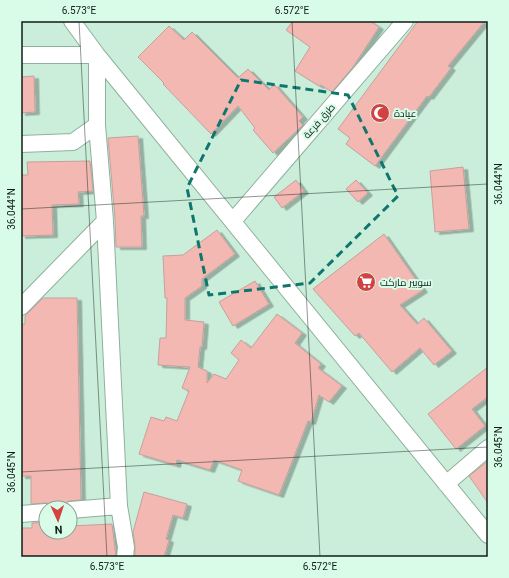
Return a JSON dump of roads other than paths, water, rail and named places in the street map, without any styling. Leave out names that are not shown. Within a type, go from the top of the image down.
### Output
[{"type":"street","points":[[72,21],[97,55],[233,220],[488,536]]},
{"type":"street","name":"طرق فرعة","points":[[233,220],[406,21]]},
{"type":"street","points":[[21,55],[97,55]]},
{"type":"street","points":[[97,55],[97,125],[105,221],[119,506],[126,547],[125,557]]},
{"type":"street","points":[[21,144],[73,142],[97,125]]},
{"type":"street","points":[[21,307],[105,221]]},
{"type":"street","points":[[446,484],[488,448]]},
{"type":"street","points":[[78,509],[119,506]]},
{"type":"street","points":[[21,514],[38,513]]},
{"type":"place","name":"عيادة","points":[[380,113]]},
{"type":"place","name":"سوبير ماركت","points":[[366,282]]}]
